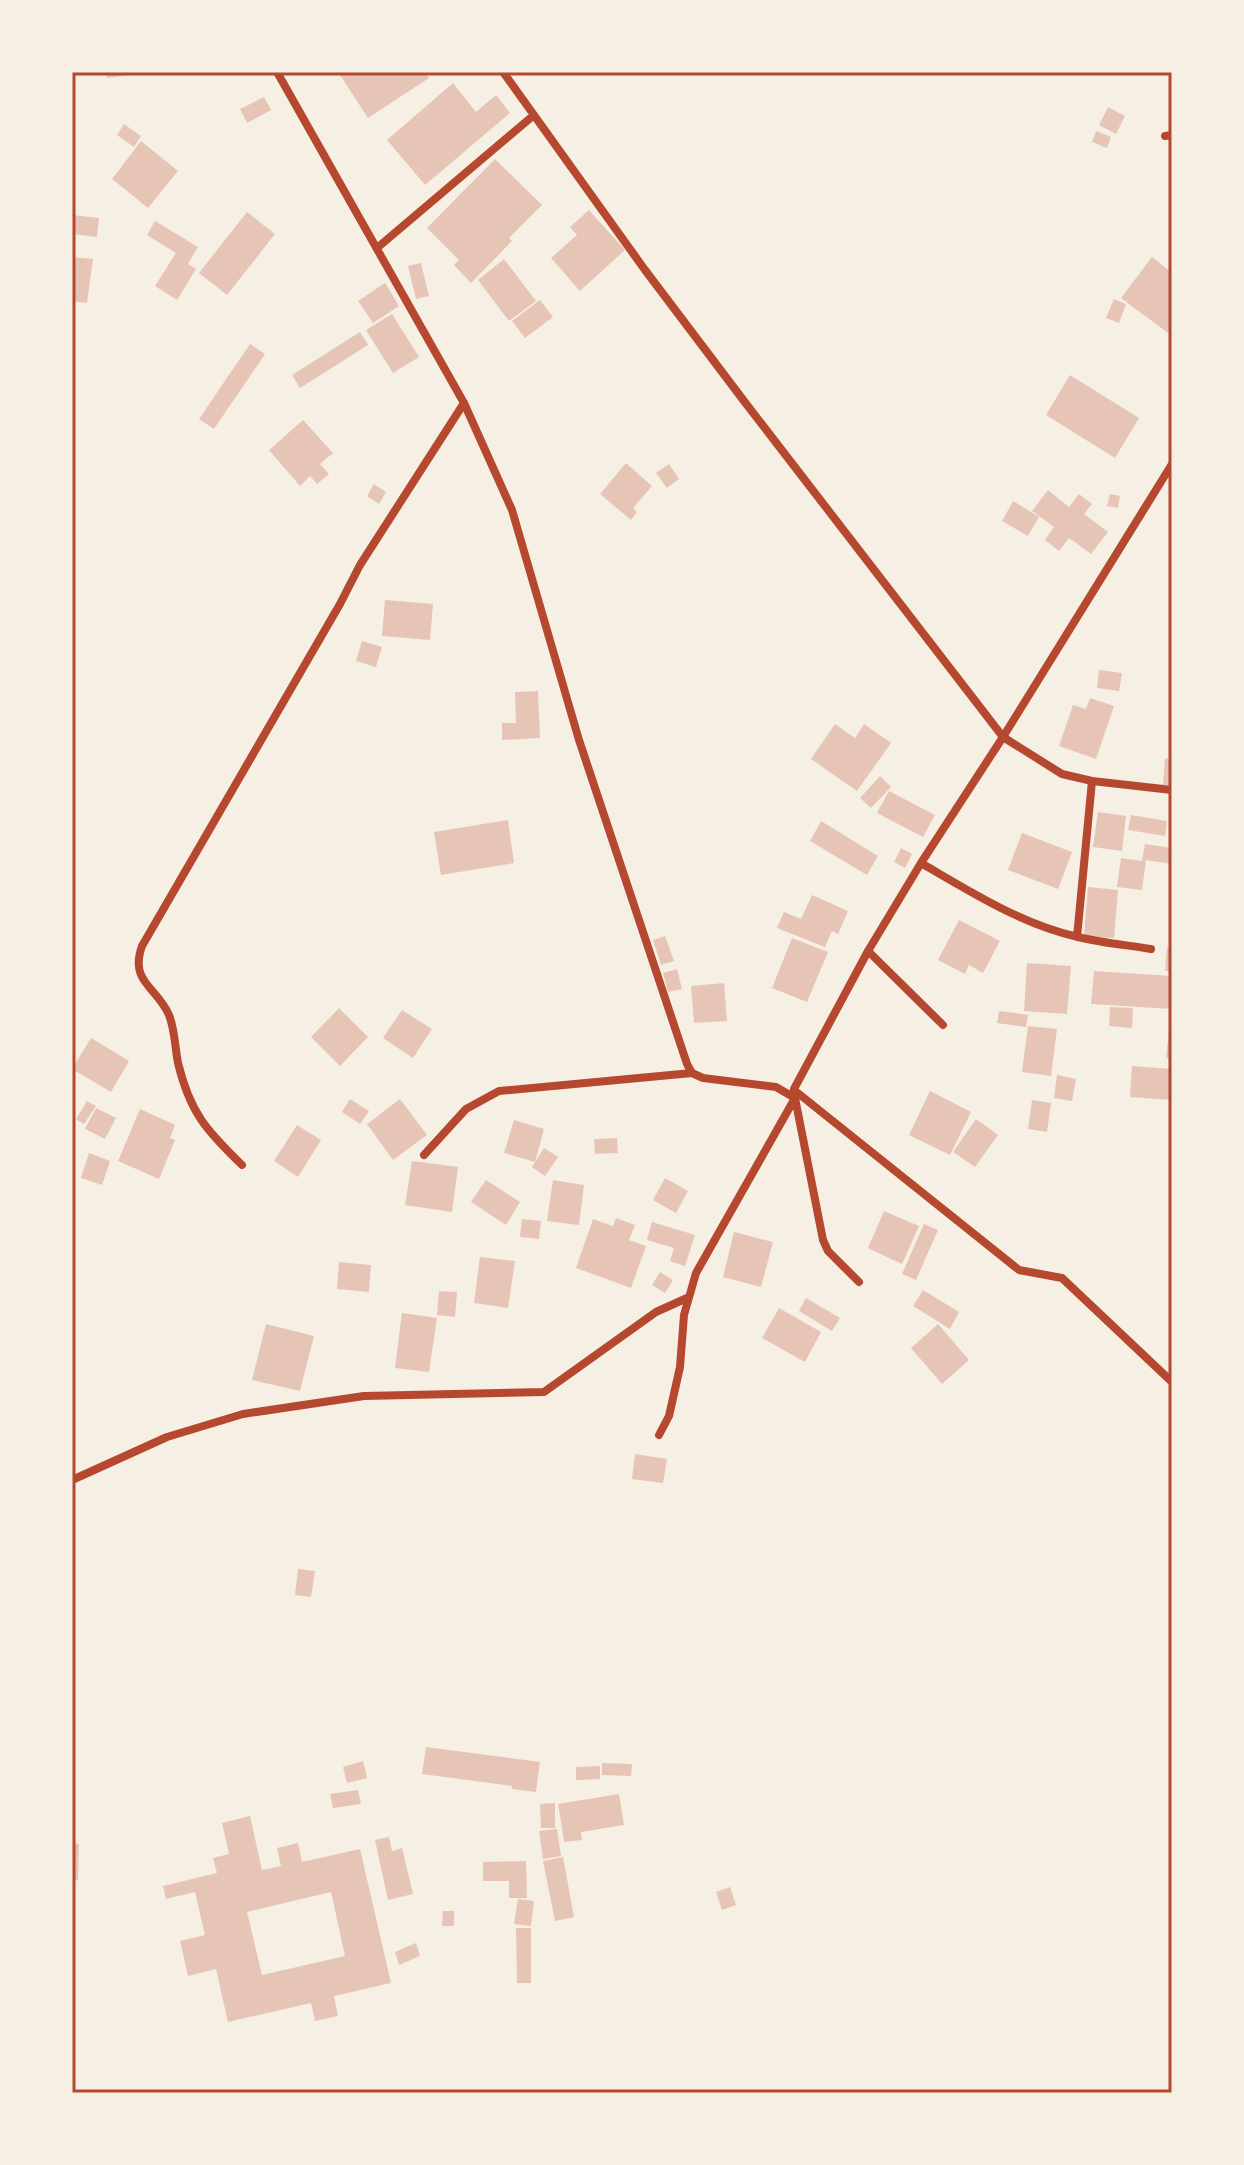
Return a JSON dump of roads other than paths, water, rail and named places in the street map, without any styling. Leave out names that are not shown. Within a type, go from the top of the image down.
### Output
[{"type":"street","points":[[277,72],[464,403],[512,510],[579,740],[692,1073]]},
{"type":"street","points":[[503,72],[726,378],[1003,737],[1062,774],[1092,781],[1172,790]]},
{"type":"street","points":[[377,248],[534,115]]},
{"type":"street","points":[[242,1165],[207,1131],[188,1099],[172,1024],[167,1011],[139,974],[137,960],[142,946],[360,565],[464,403]]},
{"type":"street","points":[[659,1435],[669,1416],[680,1367],[687,1298],[696,1273],[868,951],[1172,464]]},
{"type":"street","points":[[1077,937],[1092,781]]},
{"type":"street","points":[[921,863],[996,907],[1077,937],[1151,949]]},
{"type":"street","points":[[868,951],[943,1025]]},
{"type":"street","points":[[424,1155],[466,1109],[499,1091],[692,1073],[703,1078],[776,1087],[794,1094],[1019,1270],[1062,1278],[1172,1382]]},
{"type":"street","points":[[794,1094],[823,1240],[828,1251],[859,1282]]},
{"type":"street","points":[[72,1480],[167,1437],[243,1414],[364,1396],[544,1392],[656,1312],[687,1298]]}]
